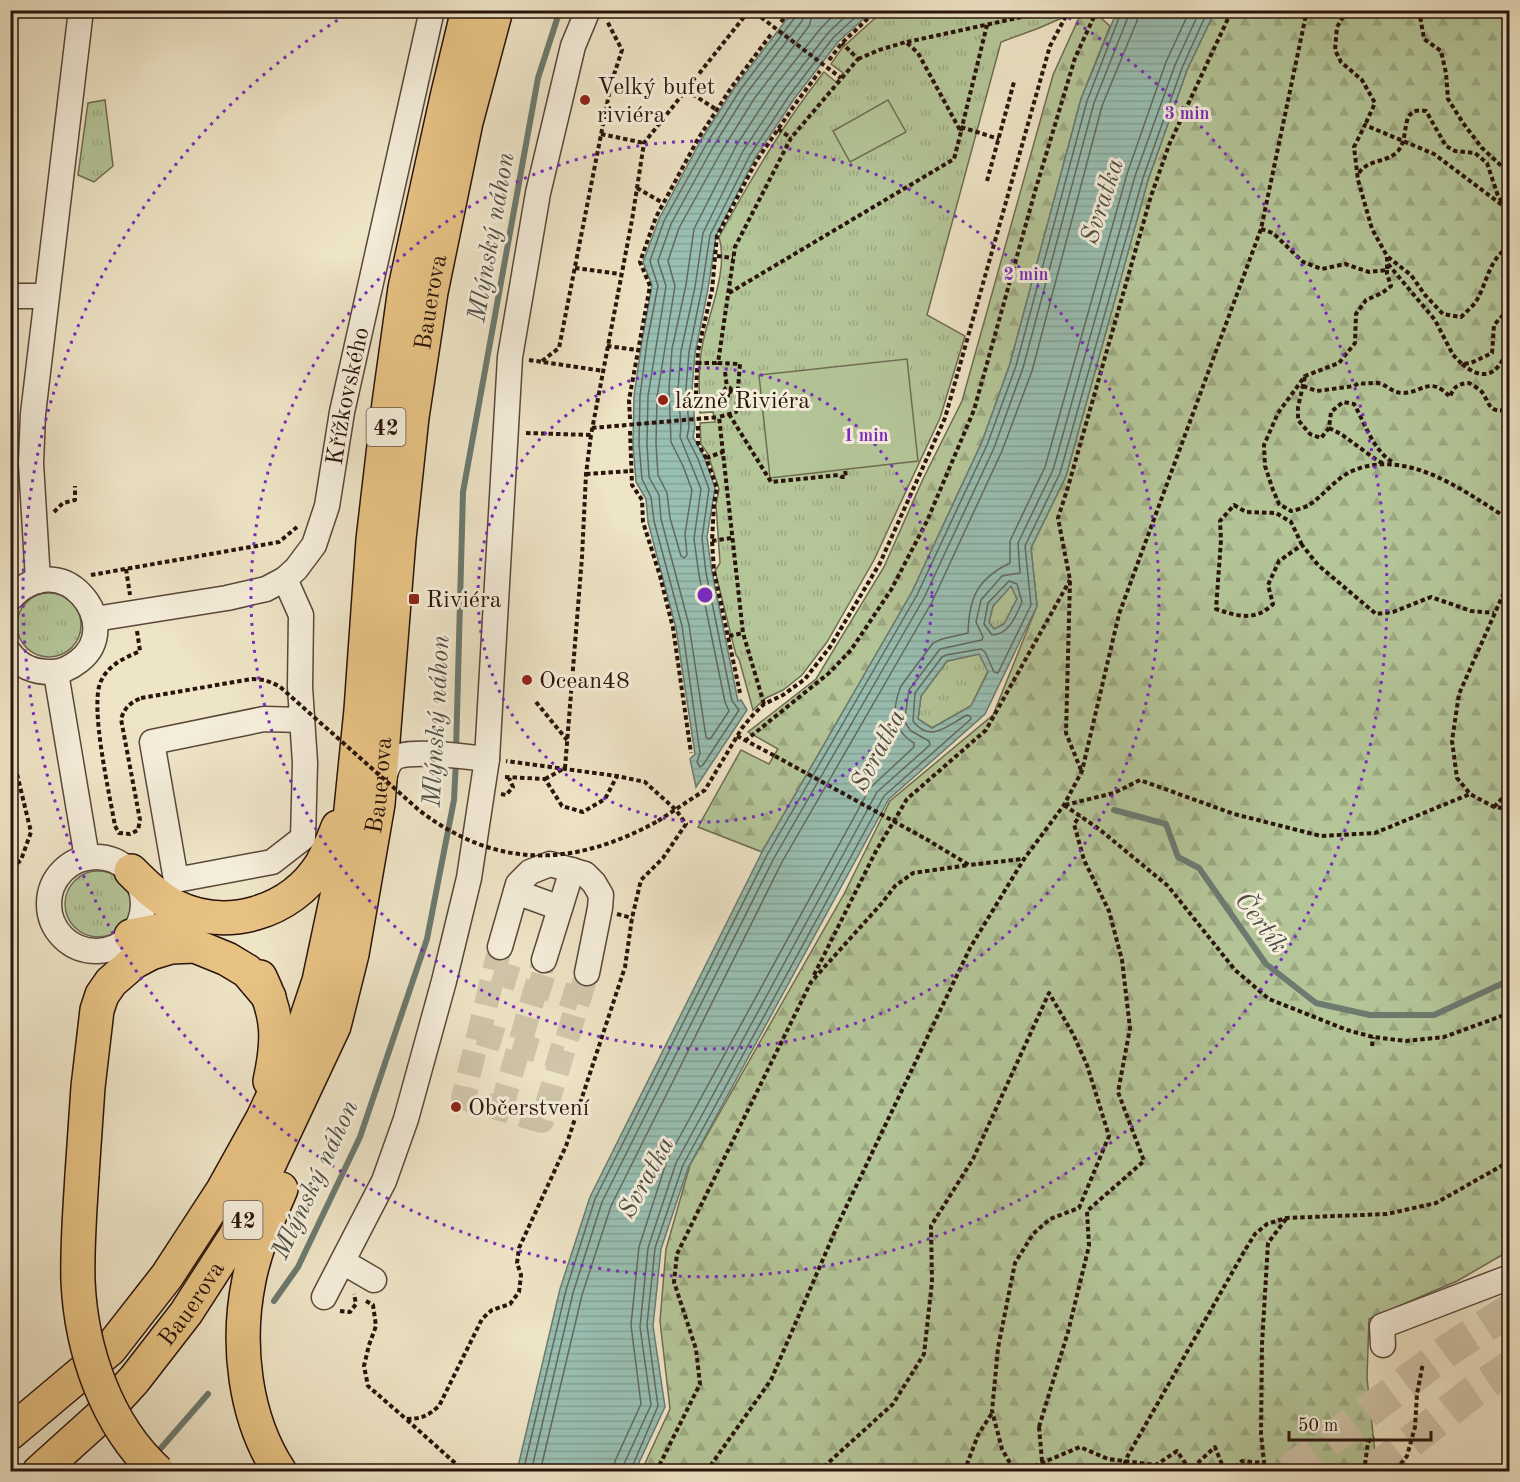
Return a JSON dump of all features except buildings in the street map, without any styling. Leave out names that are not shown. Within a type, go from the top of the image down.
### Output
[{"type":"highway","name":"42","points":[[263,1119],[300,1038],[318,981],[347,849],[366,801],[373,540],[388,403],[405,288],[468,10]]},
{"type":"highway","name":"Bauerova","points":[[39,1472],[62,1461],[134,1380],[186,1312],[235,1237],[334,1026],[349,969],[366,801],[388,687],[399,539],[412,417],[431,292],[466,122],[496,10]]},
{"type":"highway","points":[[131,872],[157,895],[174,906],[208,918],[239,917],[274,908],[292,897],[320,866],[366,801]]},
{"type":"highway","points":[[88,1087],[86,1000],[98,965],[123,942],[162,930],[190,929],[216,936],[239,950],[254,964],[269,997],[276,1023],[274,1064],[263,1119]]},
{"type":"highway","points":[[158,1472],[134,1445],[116,1417],[102,1388],[89,1350],[82,1317],[78,1281],[82,1175],[88,1087],[97,1010],[102,994],[111,982],[134,962],[151,953],[171,947],[195,946],[227,959],[247,971],[269,997]]},
{"type":"highway","points":[[280,1472],[272,1460],[250,1398],[244,1357],[243,1313],[249,1279],[260,1240],[291,1166],[334,1026]]},
{"type":"highway","name":"Bauerova","points":[[10,1433],[110,1349],[166,1276],[223,1190],[263,1119]]},
{"type":"highway","name":"42","points":[[10,1418],[59,1392]]},
{"type":"street","points":[[38,581],[31,463],[33,414],[81,10]]},
{"type":"street","name":"Křížkovského","points":[[95,620],[266,590],[285,579],[296,569],[314,545],[327,506],[342,412],[432,10]]},
{"type":"street","points":[[374,1280],[333,1280],[384,1181],[406,1119],[444,981],[469,878],[482,764],[510,357],[538,193],[573,46],[595,12]]},
{"type":"street","points":[[13,296],[46,296]]},
{"type":"street","points":[[285,579],[301,615],[300,687],[305,763],[303,838],[272,862],[176,880],[152,742],[264,719],[302,720]]},
{"type":"street","points":[[10,599],[19,590],[38,581],[63,582],[77,590],[88,601],[95,620],[91,646],[70,668],[56,672],[41,672],[27,668],[10,653]]},
{"type":"street","points":[[56,672],[87,858]]},
{"type":"street","points":[[388,687],[395,733],[401,747],[407,753]]},
{"type":"street","points":[[366,801],[394,757],[407,753],[482,764]]},
{"type":"street","points":[[103,857],[118,862],[131,872],[139,883],[143,897],[143,911],[139,925],[123,942],[99,951],[83,949],[68,941],[57,929],[50,914],[53,885],[62,872],[73,863],[87,858],[103,857]]},
{"type":"street","points":[[500,947],[518,884],[530,872],[550,864],[572,870],[585,874],[601,895],[587,973]]},
{"type":"street","points":[[543,960],[572,870]]},
{"type":"street","points":[[516,892],[560,908]]},
{"type":"street","points":[[1383,1345],[1382,1326],[1508,1278]]},
{"type":"path","points":[[748,10],[755,11],[841,78]]},
{"type":"path","points":[[829,60],[842,43],[877,10]]},
{"type":"path","points":[[134,613],[140,651],[115,663],[100,681],[96,706],[115,826],[119,833],[130,834],[138,830],[140,820],[121,719],[124,709],[141,698],[252,679],[265,680],[279,686],[444,830],[486,847],[528,856],[584,851],[609,844],[676,810],[705,790],[737,736],[764,704],[783,695],[805,679],[830,647],[880,563],[945,418],[1050,46],[1066,16],[1054,10],[906,42],[858,59],[791,138],[735,247],[718,363]]},
{"type":"path","points":[[745,741],[829,673],[851,650],[891,590],[927,522],[974,410],[1075,58],[1096,10]]},
{"type":"path","points":[[1082,771],[1065,733],[1070,579],[1058,518],[1169,145],[1232,10]]},
{"type":"path","points":[[706,1472],[771,1380],[839,1222],[970,948],[1024,859],[1064,805],[1082,771],[1119,614],[1261,229],[1306,10]]},
{"type":"path","points":[[1347,10],[1336,27],[1335,50],[1341,62],[1362,80],[1375,103],[1354,147],[1357,176],[1372,229],[1387,256],[1411,275],[1425,295],[1443,314],[1461,316],[1475,303],[1490,268],[1502,250],[1509,247]]},
{"type":"path","points":[[1419,10],[1424,39],[1441,51],[1448,99],[1482,148],[1507,172],[1509,193]]},
{"type":"path","points":[[565,768],[582,557],[586,474],[592,428],[632,220],[644,143],[744,17],[755,11]]},
{"type":"path","points":[[781,22],[788,11]]},
{"type":"path","points":[[542,362],[559,348],[611,84],[622,50],[595,12]]},
{"type":"path","points":[[728,293],[954,159],[987,24]]},
{"type":"path","points":[[630,419],[629,400],[650,286],[640,262],[656,217],[698,139],[730,88],[772,33]]},
{"type":"path","points":[[906,42],[918,53],[961,129],[999,139]]},
{"type":"path","points":[[842,43],[858,59]]},
{"type":"path","points":[[696,410],[697,363],[712,290],[717,256],[717,236],[758,160],[820,71]]},
{"type":"path","points":[[987,182],[1014,82]]},
{"type":"path","points":[[686,90],[717,110]]},
{"type":"path","points":[[1357,176],[1364,166],[1393,155],[1399,150],[1403,142],[1408,116],[1419,110],[1426,111],[1446,146],[1455,152],[1475,153],[1487,163],[1491,169],[1498,196],[1509,211]]},
{"type":"path","points":[[1365,125],[1434,154],[1509,211]]},
{"type":"path","points":[[778,129],[791,138]]},
{"type":"path","points":[[601,134],[644,143]]},
{"type":"path","points":[[637,188],[663,203]]},
{"type":"path","points":[[1261,229],[1273,233],[1303,262],[1322,269],[1345,264],[1368,272],[1388,270]]},
{"type":"path","points":[[717,256],[733,258]]},
{"type":"path","points":[[1387,256],[1390,286],[1382,293],[1366,300],[1356,314],[1355,343],[1339,363],[1305,376],[1278,413],[1263,445],[1265,466],[1279,504],[1291,511],[1308,506],[1333,483],[1353,471],[1385,464],[1415,468],[1449,482],[1509,520]]},
{"type":"path","points":[[1387,264],[1435,320],[1453,355],[1462,364],[1477,374],[1486,375],[1494,371],[1504,356],[1509,316],[1504,314],[1494,324],[1492,353],[1472,363],[1462,364]]},
{"type":"path","points":[[575,268],[620,274]]},
{"type":"path","points":[[607,346],[637,350]]},
{"type":"path","points":[[510,357],[604,371]]},
{"type":"path","points":[[592,428],[717,417],[736,412],[740,364],[697,363]]},
{"type":"path","points":[[725,372],[728,408]]},
{"type":"path","points":[[1305,376],[1298,407],[1298,420],[1310,434],[1321,438],[1329,428],[1331,412],[1343,402],[1354,404],[1383,457],[1397,465]]},
{"type":"path","points":[[1303,386],[1317,391],[1373,382],[1393,392],[1405,394],[1433,386],[1443,389],[1450,397],[1454,387],[1469,383],[1482,392],[1488,405],[1497,411],[1509,409]]},
{"type":"path","points":[[728,390],[739,388]]},
{"type":"path","points":[[729,414],[771,482],[839,475],[846,477],[845,470]]},
{"type":"path","points":[[717,417],[743,633],[764,704]]},
{"type":"path","points":[[698,426],[698,442],[717,488],[712,541],[714,571],[740,693]]},
{"type":"path","points":[[1329,428],[1385,464]]},
{"type":"path","points":[[630,431],[632,485],[642,500],[643,522],[660,576],[672,628],[691,753]]},
{"type":"path","points":[[506,432],[591,435]]},
{"type":"path","points":[[706,458],[723,452]]},
{"type":"path","points":[[586,474],[632,471]]},
{"type":"path","points":[[51,517],[63,503],[75,500],[75,486]]},
{"type":"path","points":[[1302,545],[1279,561],[1268,585],[1273,604],[1265,612],[1240,617],[1216,609],[1221,540],[1220,521],[1234,505],[1246,512],[1276,513],[1291,522],[1302,545],[1318,565],[1376,614],[1393,612],[1431,597],[1471,611],[1494,613]]},
{"type":"path","points":[[84,576],[279,542],[295,529],[301,520]]},
{"type":"path","points":[[712,541],[732,538]]},
{"type":"path","points":[[656,1472],[700,1384],[696,1349],[674,1282],[677,1254],[876,850],[908,799],[986,730],[1070,579]]},
{"type":"path","points":[[1509,579],[1459,694],[1452,741],[1457,778],[1470,794],[1494,807],[1509,809]]},
{"type":"path","points":[[729,636],[743,633]]},
{"type":"path","points":[[536,702],[568,741]]},
{"type":"path","points":[[737,736],[926,839],[969,866]]},
{"type":"path","points":[[10,744],[32,832],[21,860],[10,870]]},
{"type":"path","points":[[482,764],[545,779],[565,768]]},
{"type":"path","points":[[406,1419],[417,1419],[429,1415],[439,1406],[482,1319],[492,1310],[510,1304],[519,1292],[521,1275],[517,1263],[519,1248],[566,1146],[625,967],[632,918],[641,880],[663,858],[686,824],[676,810],[645,782],[565,768],[482,764]]},
{"type":"path","points":[[545,779],[561,806],[583,812],[605,799],[617,776]]},
{"type":"path","points":[[1064,805],[1114,793],[1140,780],[1234,814],[1321,836],[1375,833],[1470,794]]},
{"type":"path","points":[[1494,807],[1509,790]]},
{"type":"path","points":[[1064,805],[1142,863],[1168,886],[1235,970],[1269,999],[1347,1030],[1373,1037],[1406,1041],[1444,1037],[1509,1013]]},
{"type":"path","points":[[1043,1472],[1039,1427],[1068,1332],[1089,1246],[1087,1211],[1144,1161],[1118,1092],[1130,1028],[1122,960],[1109,911],[1084,860],[1074,824],[1080,816]]},
{"type":"path","points":[[811,982],[895,886],[913,873],[1024,859]]},
{"type":"path","points":[[818,1472],[893,1404],[924,1354],[932,1282],[932,1226],[973,1159],[1049,993],[1073,1034],[1087,1065],[1108,1136],[1079,1208],[1050,1219],[1033,1234],[1015,1263],[998,1348],[992,1412],[1002,1449],[1017,1472],[1080,1447],[1108,1459],[1156,1465],[1177,1450],[1190,1470],[1215,1447],[1227,1472],[1242,1461],[1264,1463]]},
{"type":"path","points":[[1372,1046],[1373,1037]]},
{"type":"path","points":[[1123,1472],[1126,1459],[1254,1234],[1267,1224],[1286,1218],[1387,1214],[1436,1203],[1509,1161]]},
{"type":"path","points":[[1265,1472],[1261,1434],[1262,1344],[1268,1243],[1286,1218]]},
{"type":"path","points":[[333,1280],[373,1305],[376,1326],[364,1366],[368,1386],[465,1472]]},
{"type":"path","points":[[1396,1470],[1407,1456],[1415,1427],[1417,1394],[1423,1363]]},
{"type":"path","points":[[964,1472],[978,1435],[992,1412]]},
{"type":"path","points":[[1364,1472],[1368,1442],[1374,1437]]},
{"type":"green space","points":[[883,11],[1078,11],[1001,42],[927,315],[965,336],[940,418],[874,560],[827,642],[802,675],[783,690],[766,698],[753,710],[736,655],[715,571],[720,563],[716,505],[719,489],[708,454],[701,444],[700,423],[715,422],[713,412],[700,413],[699,380],[702,347],[720,278],[719,237],[768,152],[809,92],[824,72],[836,82],[843,73],[831,64],[842,48]]},
{"type":"green space","points":[[1082,11],[1104,12],[1102,19],[1110,26],[1081,99],[1010,364],[982,442],[912,592],[762,852],[698,827],[741,750],[769,764],[778,749],[748,732],[816,679],[884,567],[923,479],[962,401],[1053,75]]},
{"type":"green space","points":[[1215,11],[1509,11],[1509,1251],[1457,1281],[1369,1319],[1367,1378],[1377,1471],[641,1472],[670,1409],[660,1321],[666,1249],[690,1165],[844,894],[890,801],[993,715],[1037,606],[1031,548],[1066,476],[1148,180],[1187,70]]},
{"type":"green space","points":[[105,100],[113,166],[94,182],[78,175],[88,103]]},
{"type":"green space","points":[[888,100],[906,132],[850,162],[833,131]]},
{"type":"green space","points":[[907,359],[918,461],[770,478],[759,375]]},
{"type":"green space","points":[[1011,586],[1017,599],[1004,624],[994,629],[989,622],[993,606]]},
{"type":"green space","points":[[49,593],[67,599],[75,607],[81,625],[75,643],[67,651],[49,657],[31,651],[23,643],[17,625],[23,607],[31,599]]},
{"type":"green space","points":[[979,654],[988,671],[971,706],[932,728],[918,719],[921,696],[947,661]]},
{"type":"green space","points":[[98,871],[110,874],[121,881],[128,892],[131,904],[128,916],[121,927],[110,934],[98,937],[86,934],[75,927],[68,916],[65,904],[68,892],[75,881],[86,874]]},
{"type":"water","name":"lázně Riviéra","points":[[793,11],[872,11],[838,42],[794,99],[755,158],[716,236],[695,353],[692,389],[695,427],[693,437],[704,456],[715,488],[707,537],[712,572],[738,701],[741,700],[747,710],[696,787],[690,759],[695,754],[676,628],[648,522],[646,499],[636,482],[633,445],[634,396],[652,285],[643,262],[659,219],[701,140],[735,87]]},
{"type":"water","name":"Svratka","points":[[1117,11],[1215,11],[1187,70],[1148,180],[1066,476],[1031,548],[1037,606],[985,714],[889,799],[688,1168],[661,1249],[653,1326],[665,1407],[635,1471],[517,1471],[560,1289],[590,1197],[762,852],[912,592],[982,442],[1010,364],[1081,99]],"holes":[[[1011,586],[1017,599],[1004,624],[994,629],[989,622],[993,606]],[[979,654],[988,672],[971,706],[932,728],[918,719],[921,696],[947,661]]]},
{"type":"waterway","name":"Mlýnský náhon","points":[[456,751],[463,492],[538,78],[560,10]]},
{"type":"waterway","name":"Mlýnský náhon","points":[[274,1301],[298,1267],[360,1137],[427,939],[454,800],[456,761]]},
{"type":"waterway","name":"Čertík","points":[[1114,810],[1166,824],[1178,857],[1199,868],[1266,964],[1316,1003],[1370,1015],[1434,1015],[1510,980]]},
{"type":"waterway","name":"Mlýnský náhon","points":[[155,1455],[208,1394]]},
{"type":"tunnel","points":[[500,947],[463,1098],[542,1121],[587,973]]},
{"type":"tunnel","points":[[501,1109],[544,960]]},
{"type":"tunnel","points":[[494,972],[579,999]]},
{"type":"tunnel","points":[[479,1033],[561,1058]]},
{"type":"tunnel","points":[[1288,1472],[1451,1348],[1510,1310]]},
{"type":"tunnel","points":[[1372,1472],[1473,1392],[1510,1367]]},
{"type":"place","name":"Velký bufet riviéra","points":[[585,100]]},
{"type":"place","name":"lázně Riviéra","points":[[663,400]]},
{"type":"place","name":"Riviéra","points":[[414,599]]},
{"type":"place","name":"Ocean48","points":[[527,680]]},
{"type":"place","name":"Občerstvení","points":[[456,1107]]}]
